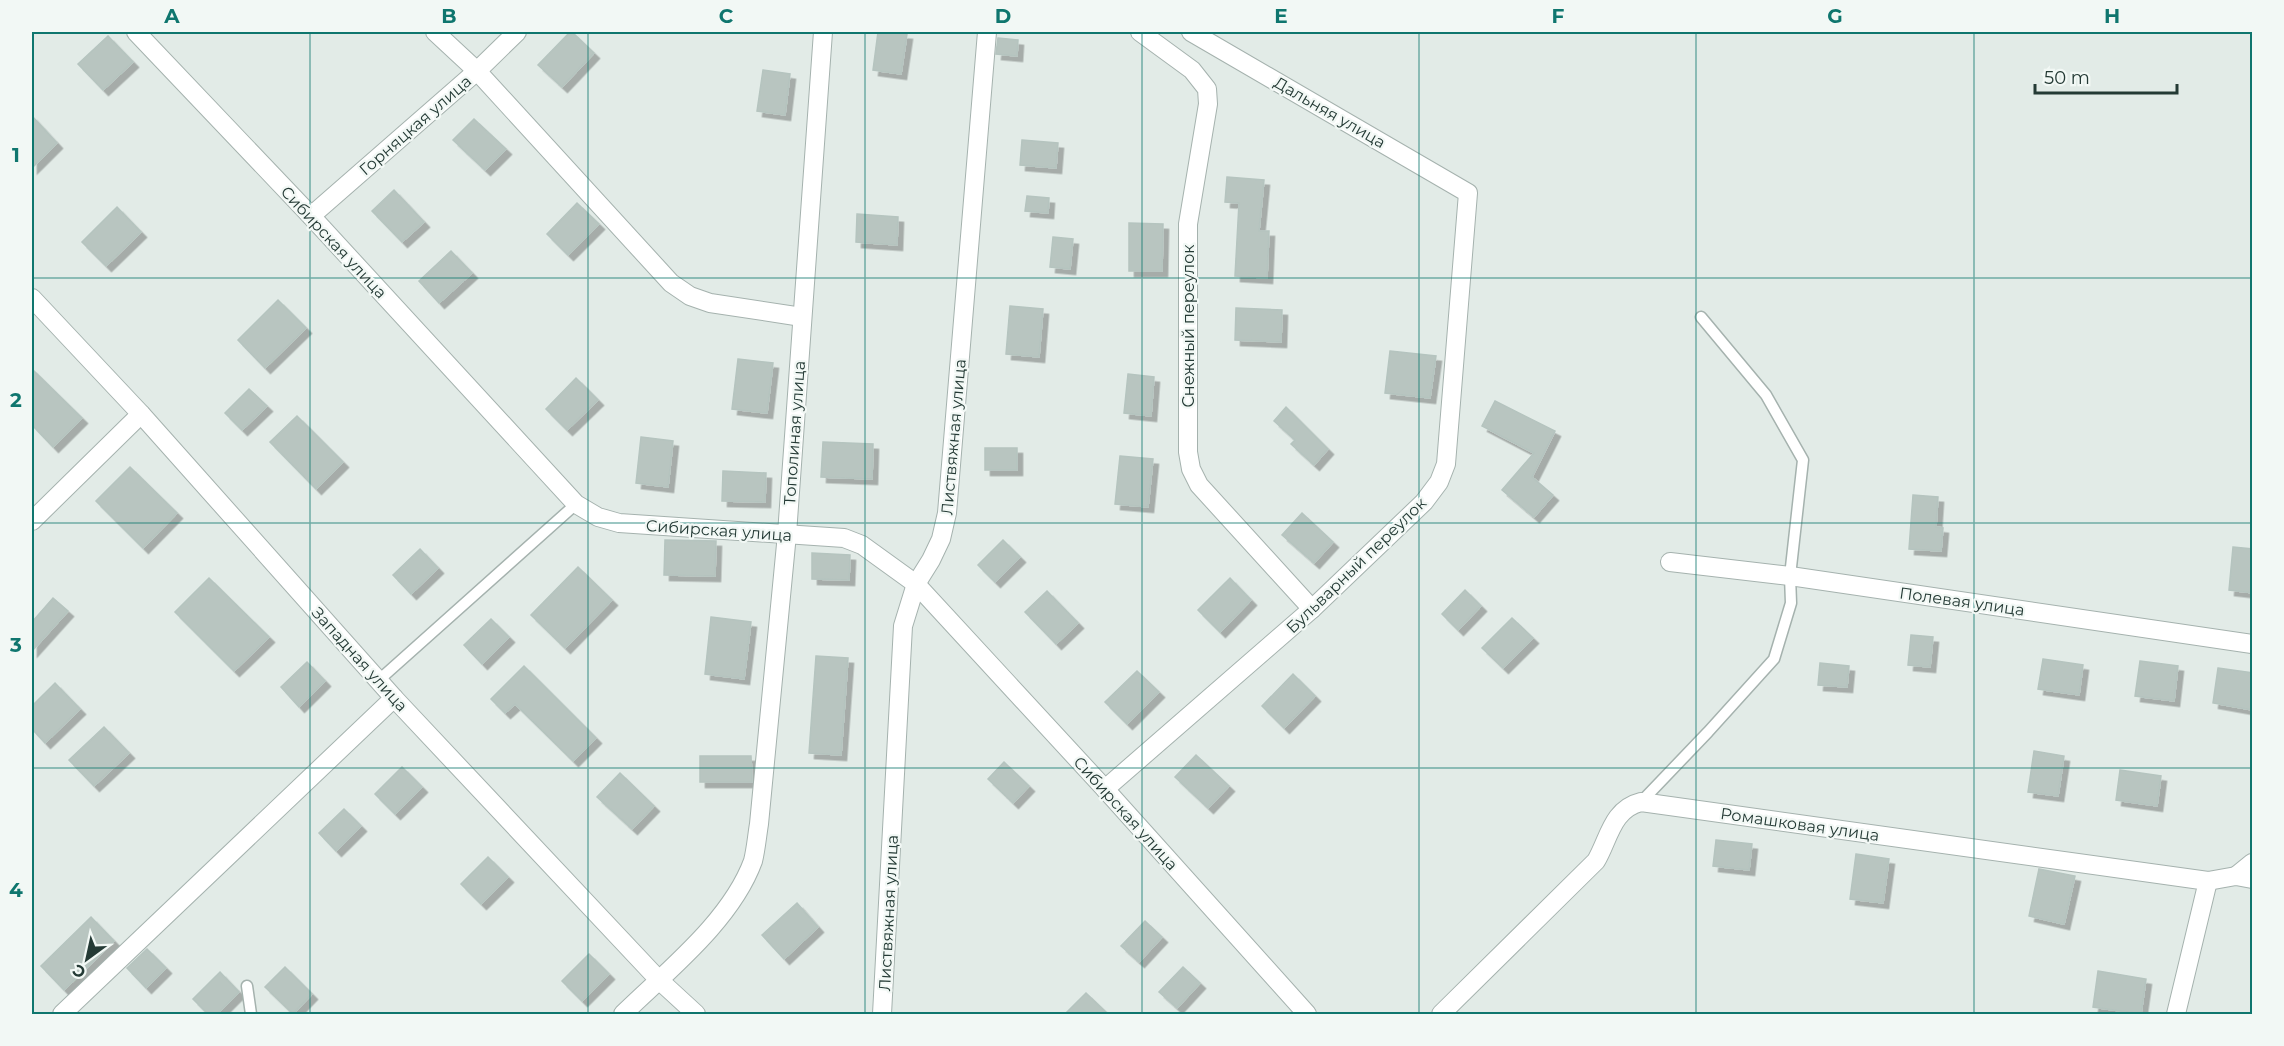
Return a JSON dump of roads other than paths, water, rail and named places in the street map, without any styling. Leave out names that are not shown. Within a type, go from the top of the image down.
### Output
[{"type":"street","name":"Сибирская улица","points":[[136,32],[311,216],[576,504],[597,517],[619,523],[844,538],[862,545],[916,584],[1105,789],[1307,1014]]},
{"type":"street","points":[[435,32],[477,71],[671,283],[690,296],[710,303],[802,317]]},
{"type":"street","name":"Горняцкая улица","points":[[311,216],[477,71],[517,32]]},
{"type":"street","name":"Тополиная улица","points":[[623,1014],[700,939],[736,893],[753,860],[759,824],[787,534],[823,32]]},
{"type":"street","name":"Листвяжная улица","points":[[882,1014],[903,626],[916,584],[941,539],[947,513],[987,32]]},
{"type":"street","name":"Снежный переулок","points":[[1140,32],[1192,70],[1207,88],[1208,104],[1188,225],[1188,452],[1191,470],[1199,484],[1312,609]]},
{"type":"street","name":"Дальняя улица","points":[[1191,32],[1468,193]]},
{"type":"street","name":"Бульварный переулок","points":[[1105,789],[1312,609],[1424,502],[1439,482],[1446,464],[1468,193]]},
{"type":"street","name":"Западная улица","points":[[32,298],[141,414],[394,698],[658,980],[696,1014]]},
{"type":"street","points":[[32,521],[141,414]]},
{"type":"street","name":"Полевая улица","points":[[1670,562],[1790,576],[2253,644]]},
{"type":"street","points":[[62,1014],[394,698]]},
{"type":"street","points":[[1441,1014],[1596,861],[1616,817],[1629,805],[1641,802]]},
{"type":"street","name":"Ромашковая улица","points":[[1641,802],[2208,881],[2244,878]]},
{"type":"street","points":[[2244,878],[2253,863]]},
{"type":"street","points":[[2176,1014],[2208,881]]},
{"type":"lane","points":[[1641,802],[1774,659],[1791,603],[1790,576],[1803,460],[1766,394],[1701,317]]},
{"type":"lane","points":[[379,680],[576,504]]},
{"type":"lane","points":[[247,986],[251,1014]]}]
